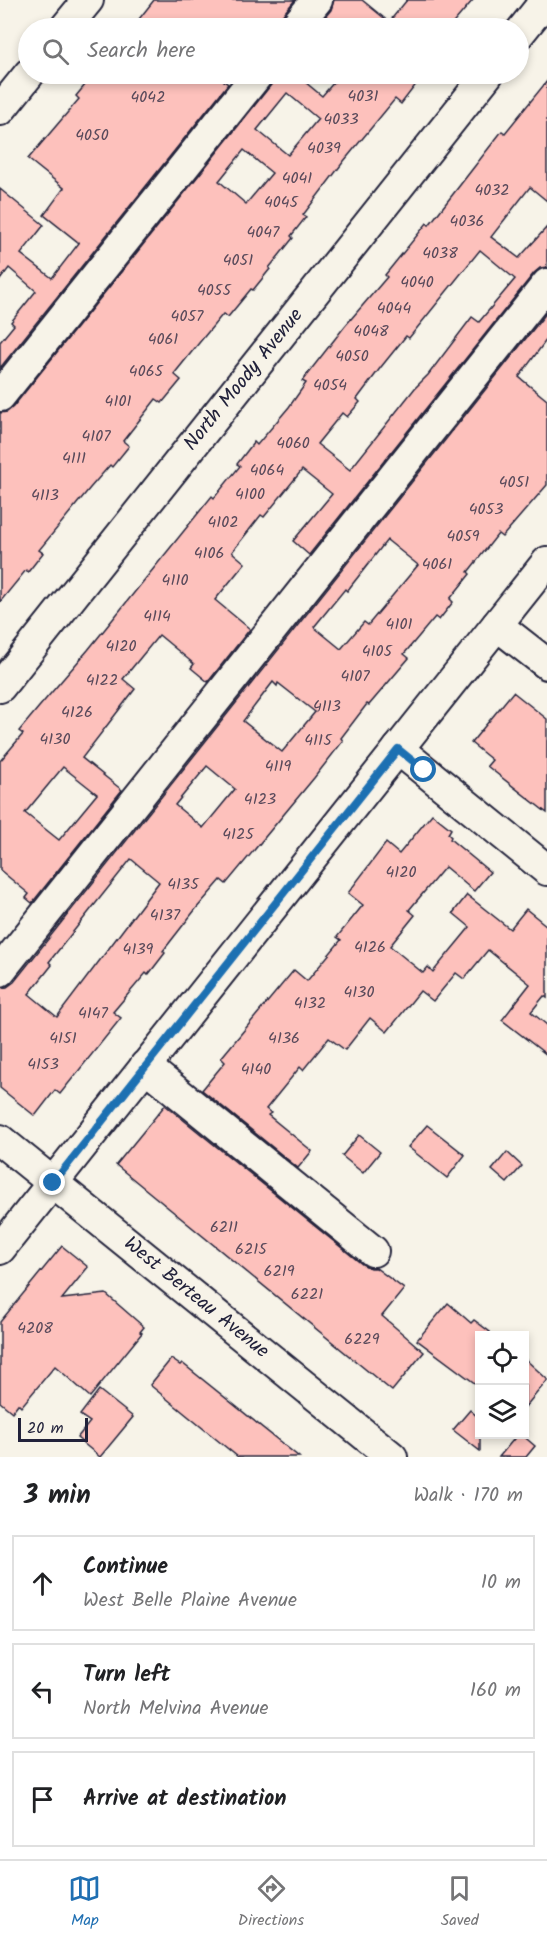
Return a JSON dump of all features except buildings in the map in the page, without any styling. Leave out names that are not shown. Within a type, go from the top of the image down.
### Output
[{"type":"street","points":[[73,18],[88,0]]},
{"type":"street","points":[[302,18],[317,0]]},
{"type":"street","points":[[529,22],[546,0]]},
{"type":"street","points":[[0,110],[21,84]]},
{"type":"street","points":[[0,396],[250,84]]},
{"type":"street","name":"North Moody Avenue","points":[[0,687],[480,84]]},
{"type":"street","points":[[0,971],[547,284]]},
{"type":"street","points":[[0,1249],[547,562]]},
{"type":"street","points":[[497,625],[547,664]]},
{"type":"street","points":[[398,749],[547,870]]},
{"type":"street","points":[[145,1066],[373,1251]]},
{"type":"street","name":"West Berteau Avenue","points":[[0,1140],[392,1457]]},
{"type":"route","points":[[53,1183],[398,749],[424,770]]}]
